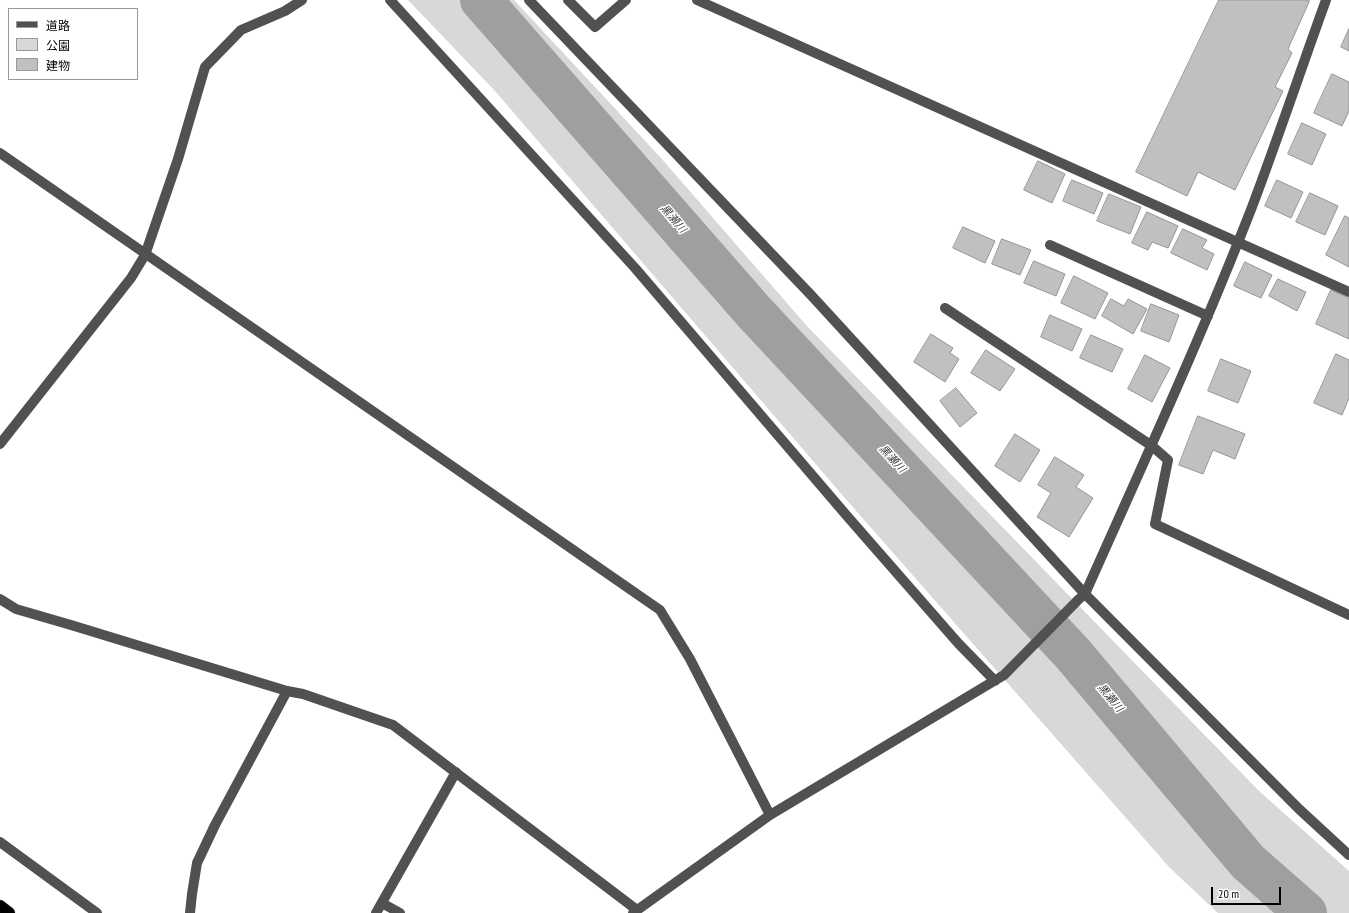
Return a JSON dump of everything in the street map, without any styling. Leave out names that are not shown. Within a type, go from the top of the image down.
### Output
[{"type":"highway","points":[[0,906],[9,913]]},
{"type":"street","points":[[0,444],[131,278],[146,255],[178,159],[205,67],[242,30],[285,11],[302,0]]},
{"type":"street","points":[[390,0],[635,268],[887,562],[958,643],[995,681]]},
{"type":"street","points":[[529,0],[811,295],[1082,597],[1299,809],[1349,855]]},
{"type":"street","points":[[568,0],[595,27],[626,0]]},
{"type":"street","points":[[696,0],[1238,241],[1349,292]]},
{"type":"street","points":[[0,599],[16,610],[71,625],[287,691],[303,694],[394,725],[635,912],[770,814],[1004,675],[1082,597],[1152,446],[1208,316],[1252,206],[1326,0]]},
{"type":"street","points":[[0,153],[660,610],[690,659],[770,814]]},
{"type":"street","points":[[1050,245],[1208,316]]},
{"type":"street","points":[[945,308],[1152,446],[1168,460],[1155,524],[1349,615]]},
{"type":"street","points":[[190,913],[197,863],[215,825],[287,691]]},
{"type":"street","points":[[376,913],[456,772]]},
{"type":"street","points":[[0,842],[97,913]]},
{"type":"street","points":[[382,903],[400,913]]},
{"type":"green space","points":[[408,0],[514,0],[661,158],[806,325],[1259,791],[1349,871],[1349,913],[1218,913],[1170,868],[844,497],[495,91]]},
{"type":"building","points":[[1219,0],[1309,0],[1309,2],[1288,49],[1292,53],[1275,87],[1283,91],[1235,190],[1198,172],[1187,196],[1136,172]]},
{"type":"building","points":[[1349,29],[1349,51],[1341,47]]},
{"type":"building","points":[[1332,74],[1349,82],[1349,111],[1342,126],[1314,113]]},
{"type":"building","points":[[1302,123],[1326,134],[1312,165],[1288,154]]},
{"type":"building","points":[[1038,161],[1065,174],[1052,203],[1024,190]]},
{"type":"building","points":[[1072,180],[1103,193],[1094,214],[1063,201]]},
{"type":"building","points":[[1277,180],[1303,192],[1291,218],[1265,206]]},
{"type":"building","points":[[1310,193],[1338,206],[1325,235],[1296,222]]},
{"type":"building","points":[[1109,194],[1141,207],[1130,234],[1097,221]]},
{"type":"building","points":[[1147,212],[1178,226],[1168,248],[1152,242],[1148,250],[1132,243]]},
{"type":"building","points":[[1345,216],[1349,218],[1349,267],[1326,255]]},
{"type":"building","points":[[963,227],[995,241],[985,263],[953,248]]},
{"type":"building","points":[[1183,229],[1207,240],[1202,248],[1214,254],[1207,270],[1171,253]]},
{"type":"building","points":[[1002,239],[1031,250],[1020,275],[992,264]]},
{"type":"building","points":[[1034,261],[1065,274],[1056,296],[1024,283]]},
{"type":"building","points":[[1245,262],[1272,275],[1261,298],[1234,286]]},
{"type":"building","points":[[1074,276],[1108,293],[1095,319],[1061,303]]},
{"type":"building","points":[[1278,279],[1306,292],[1297,311],[1269,296]]},
{"type":"building","points":[[1331,290],[1349,298],[1349,339],[1316,324]]},
{"type":"building","points":[[1111,299],[1124,306],[1128,299],[1147,309],[1133,334],[1102,316]]},
{"type":"building","points":[[1151,304],[1179,315],[1169,342],[1141,331]]},
{"type":"building","points":[[1050,315],[1082,329],[1072,351],[1041,337]]},
{"type":"building","points":[[931,334],[953,348],[950,353],[959,359],[945,382],[914,362]]},
{"type":"building","points":[[1091,335],[1123,349],[1112,372],[1080,358]]},
{"type":"building","points":[[986,350],[1015,369],[1000,391],[971,373]]},
{"type":"building","points":[[1336,354],[1349,360],[1349,398],[1342,415],[1314,403]]},
{"type":"building","points":[[1145,355],[1170,368],[1152,402],[1128,389]]},
{"type":"building","points":[[1221,359],[1251,371],[1238,403],[1208,391]]},
{"type":"building","points":[[956,388],[977,413],[960,427],[940,401]]},
{"type":"building","points":[[1198,416],[1245,434],[1235,459],[1213,450],[1203,474],[1179,465]]},
{"type":"building","points":[[1015,434],[1040,450],[1020,482],[995,466]]},
{"type":"building","points":[[1055,457],[1084,475],[1076,487],[1093,498],[1069,537],[1037,517],[1051,493],[1038,485]]},
{"type":"waterway","name":"黒瀬川","points":[[481,0],[754,312],[1073,654],[1248,862],[1306,913]]}]
